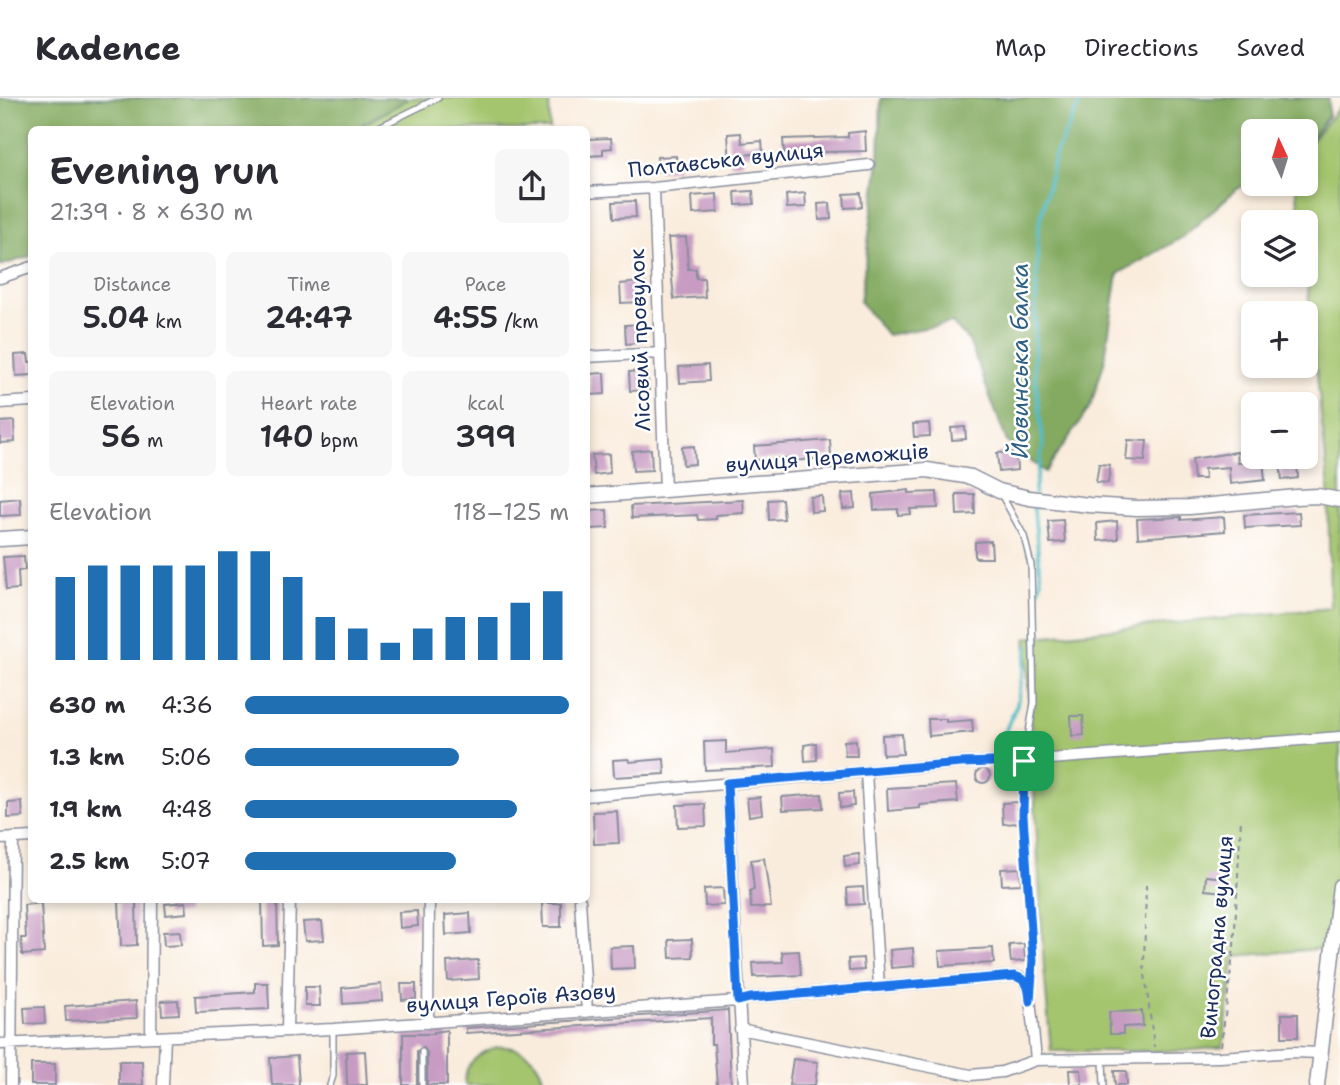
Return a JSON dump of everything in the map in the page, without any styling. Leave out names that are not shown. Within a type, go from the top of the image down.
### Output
[{"type":"street","name":"Полтавська вулиця","points":[[590,192],[653,188],[869,165]]},
{"type":"street","name":"Лісовий провулок","points":[[653,188],[665,490]]},
{"type":"street","points":[[0,278],[28,268]]},
{"type":"street","points":[[590,357],[660,353]]},
{"type":"street","points":[[0,403],[28,401]]},
{"type":"street","name":"вулиця Переможців","points":[[590,496],[927,470],[971,477],[999,491],[1046,500],[1137,508],[1190,507],[1318,496],[1340,500]]},
{"type":"street","points":[[0,539],[28,537]]},
{"type":"street","points":[[590,796],[961,763],[1024,761],[1340,737]]},
{"type":"street","points":[[866,772],[879,988]]},
{"type":"street","points":[[727,783],[744,1085]]},
{"type":"street","points":[[0,839],[28,837]]},
{"type":"street","points":[[11,1085],[6,1044],[13,838]]},
{"type":"street","points":[[1317,1085],[1340,886]]},
{"type":"street","points":[[151,1037],[152,903]]},
{"type":"street","points":[[287,1030],[290,903]]},
{"type":"street","points":[[428,1023],[429,903]]},
{"type":"street","points":[[580,903],[587,1012]]},
{"type":"street","name":"вулиця Героїв Азову","points":[[6,1044],[428,1023],[738,1001],[1014,976],[1022,978],[1027,984],[1030,1001]]},
{"type":"street","points":[[1030,1001],[1036,1060]]},
{"type":"street","points":[[740,1029],[990,1079],[1036,1060],[1320,1053]]},
{"type":"street","points":[[163,1085],[165,1037]]},
{"type":"lane","points":[[381,126],[438,98]]},
{"type":"lane","points":[[999,491],[1024,536],[1031,565],[1034,703],[1024,761],[1023,815],[1033,960],[1030,1001]]},
{"type":"lane","points":[[330,1085],[333,1076],[333,1029]]},
{"type":"lane","points":[[422,1052],[422,1085]]},
{"type":"lane","points":[[1103,1060],[1104,1085]]},
{"type":"path","name":"Виноградна вулиця","points":[[1220,1057],[1234,947],[1241,819]]},
{"type":"path","points":[[1146,885],[1144,966],[1156,1059]]},
{"type":"green space","points":[[0,98],[410,98],[359,126],[28,126],[28,257],[0,266]]},
{"type":"green space","points":[[410,98],[549,98],[550,126],[361,126]]},
{"type":"green space","points":[[881,98],[1329,98],[1328,116],[1318,129],[1318,119],[1241,119],[1241,187],[1183,237],[1118,274],[1104,363],[1090,407],[1045,472],[1007,442],[969,341],[952,323],[887,335],[860,302],[879,161]]},
{"type":"green space","points":[[1340,106],[1340,947],[1235,956],[1223,1047],[1184,1051],[1051,1051],[1026,638],[1330,608],[1328,480],[1317,378],[1318,301],[1309,301],[1308,287],[1318,287],[1318,210],[1299,210],[1297,196],[1318,196],[1318,133]]},
{"type":"green space","points":[[497,1047],[515,1049],[529,1056],[539,1068],[544,1085],[465,1085],[467,1071],[474,1060]]},
{"type":"building","points":[[865,131],[866,151],[784,153],[783,139],[848,137],[848,133]]},
{"type":"building","points":[[741,133],[742,143],[762,141],[763,153],[743,155],[743,163],[730,164],[728,134]]},
{"type":"building","points":[[611,138],[612,148],[603,149],[603,155],[590,156],[590,139]]},
{"type":"building","points":[[676,156],[677,169],[658,171],[657,157]]},
{"type":"building","points":[[753,191],[754,204],[736,205],[735,192]]},
{"type":"building","points":[[805,193],[806,207],[787,208],[786,195]]},
{"type":"building","points":[[861,193],[862,207],[845,208],[844,194]]},
{"type":"building","points":[[717,194],[718,212],[693,214],[692,196]]},
{"type":"building","points":[[635,201],[636,217],[614,218],[613,202]]},
{"type":"building","points":[[830,203],[831,219],[819,220],[818,204]]},
{"type":"building","points":[[686,237],[688,269],[696,269],[696,278],[704,278],[705,297],[674,299],[668,238]]},
{"type":"building","points":[[640,282],[641,302],[621,303],[620,284]]},
{"type":"building","points":[[643,324],[644,342],[626,344],[625,325]]},
{"type":"building","points":[[28,354],[28,375],[16,376],[15,355]]},
{"type":"building","points":[[708,365],[709,381],[680,383],[679,367]]},
{"type":"building","points":[[647,371],[649,390],[630,391],[629,372]]},
{"type":"building","points":[[604,373],[605,394],[591,395],[590,374]]},
{"type":"building","points":[[14,421],[15,442],[0,443],[0,422]]},
{"type":"building","points":[[929,423],[930,436],[914,437],[913,424]]},
{"type":"building","points":[[965,427],[966,439],[952,440],[951,428]]},
{"type":"building","points":[[830,440],[831,457],[785,462],[785,458],[755,460],[754,446]]},
{"type":"building","points":[[1128,440],[1147,441],[1145,461],[1126,460]]},
{"type":"building","points":[[694,446],[695,464],[683,465],[682,447]]},
{"type":"building","points":[[651,449],[652,470],[633,471],[632,451]]},
{"type":"building","points":[[1016,452],[1017,470],[999,472],[997,453]]},
{"type":"building","points":[[1237,452],[1241,469],[1264,469],[1265,480],[1230,484],[1229,467],[1204,469],[1205,479],[1194,479],[1192,459]]},
{"type":"building","points":[[609,454],[610,473],[594,475],[592,455]]},
{"type":"building","points":[[1099,464],[1110,465],[1108,483],[1096,482]]},
{"type":"building","points":[[1281,469],[1297,469],[1298,478],[1282,480]]},
{"type":"building","points":[[909,490],[909,493],[937,492],[938,508],[910,509],[911,514],[898,515],[898,509],[874,510],[873,494]]},
{"type":"building","points":[[854,493],[855,508],[843,509],[842,494]]},
{"type":"building","points":[[956,494],[974,494],[975,514],[957,515]]},
{"type":"building","points":[[822,496],[823,511],[811,512],[810,497]]},
{"type":"building","points":[[20,498],[21,515],[0,516],[0,500]]},
{"type":"building","points":[[782,499],[784,519],[769,520],[768,500]]},
{"type":"building","points":[[743,500],[744,513],[716,515],[716,519],[698,520],[697,515],[632,518],[631,506]]},
{"type":"building","points":[[607,510],[608,528],[590,529],[590,511]]},
{"type":"building","points":[[1299,512],[1300,525],[1245,528],[1244,515]]},
{"type":"building","points":[[1181,517],[1181,520],[1224,517],[1225,531],[1138,538],[1137,519]]},
{"type":"building","points":[[1063,520],[1065,542],[1050,543],[1048,521]]},
{"type":"building","points":[[1117,521],[1118,539],[1098,541],[1097,523]]},
{"type":"building","points":[[991,541],[992,558],[975,558],[975,542]]},
{"type":"building","points":[[24,556],[25,570],[18,571],[19,589],[6,590],[3,557]]},
{"type":"building","points":[[1071,716],[1083,716],[1084,735],[1072,736]]},
{"type":"building","points":[[928,719],[946,719],[946,722],[972,720],[973,732],[929,736]]},
{"type":"building","points":[[902,734],[903,754],[883,755],[882,735]]},
{"type":"building","points":[[856,740],[857,756],[845,756],[844,741]]},
{"type":"building","points":[[726,741],[726,753],[774,749],[775,767],[705,770],[704,742]]},
{"type":"building","points":[[816,743],[817,760],[805,761],[804,745]]},
{"type":"building","points":[[629,759],[629,762],[664,759],[665,774],[614,777],[613,760]]},
{"type":"building","points":[[980,769],[986,769],[990,776],[986,783],[980,783],[976,779],[976,773]]},
{"type":"building","points":[[956,784],[958,802],[888,811],[887,788]]},
{"type":"building","points":[[853,792],[854,806],[840,808],[839,793]]},
{"type":"building","points":[[822,794],[823,808],[783,810],[782,797]]},
{"type":"building","points":[[760,797],[762,814],[749,816],[747,798]]},
{"type":"building","points":[[22,802],[23,817],[8,818],[8,803]]},
{"type":"building","points":[[1017,802],[1018,823],[1003,824],[1002,803]]},
{"type":"building","points":[[705,804],[706,826],[678,827],[677,805]]},
{"type":"building","points":[[617,811],[619,843],[594,844],[593,812]]},
{"type":"building","points":[[859,854],[860,865],[845,867],[844,856]]},
{"type":"building","points":[[764,858],[771,907],[751,908],[750,891],[754,890],[751,860]]},
{"type":"building","points":[[1020,868],[1021,884],[1002,885],[1001,869]]},
{"type":"building","points":[[1206,876],[1226,878],[1225,892],[1205,890]]},
{"type":"building","points":[[863,887],[864,904],[848,905],[847,888]]},
{"type":"building","points":[[723,888],[724,905],[705,906],[704,889]]},
{"type":"building","points":[[41,903],[44,953],[22,955],[21,938],[26,938],[24,905]]},
{"type":"building","points":[[119,903],[136,903],[137,945],[121,946]]},
{"type":"building","points":[[186,903],[187,913],[166,915],[165,904]]},
{"type":"building","points":[[262,903],[277,903],[278,945],[263,946]]},
{"type":"building","points":[[542,903],[561,903],[561,927],[543,927]]},
{"type":"building","points":[[417,911],[418,926],[400,928],[399,912]]},
{"type":"building","points":[[470,913],[471,933],[446,935],[445,915]]},
{"type":"building","points":[[322,921],[324,940],[305,941],[303,922]]},
{"type":"building","points":[[180,931],[181,945],[164,946],[163,932]]},
{"type":"building","points":[[692,939],[693,957],[670,958],[669,940]]},
{"type":"building","points":[[1024,944],[1025,961],[1011,962],[1009,945]]},
{"type":"building","points":[[634,946],[635,968],[611,969],[610,947]]},
{"type":"building","points":[[913,948],[914,966],[891,968],[890,950]]},
{"type":"building","points":[[993,948],[994,963],[940,966],[939,951]]},
{"type":"building","points":[[799,951],[801,975],[754,977],[753,963],[783,962],[782,952]]},
{"type":"building","points":[[863,958],[864,970],[849,971],[848,959]]},
{"type":"building","points":[[478,960],[479,979],[448,981],[447,962]]},
{"type":"building","points":[[255,983],[268,983],[269,1009],[196,1012],[195,996],[255,992]]},
{"type":"building","points":[[381,984],[382,1001],[343,1004],[342,988]]},
{"type":"building","points":[[401,984],[416,984],[416,999],[402,1000]]},
{"type":"building","points":[[305,987],[319,987],[320,1006],[305,1006]]},
{"type":"building","points":[[178,1000],[179,1014],[162,1015],[161,1001]]},
{"type":"building","points":[[136,1001],[137,1018],[66,1021],[65,1006]]},
{"type":"building","points":[[44,1007],[45,1023],[25,1024],[24,1008]]},
{"type":"building","points":[[728,1010],[731,1085],[717,1085],[714,1044],[711,1044],[711,1018],[466,1033],[466,1028]]},
{"type":"building","points":[[1142,1011],[1143,1026],[1123,1027],[1123,1034],[1110,1034],[1109,1012]]},
{"type":"building","points":[[1282,1014],[1298,1014],[1298,1037],[1282,1037]]},
{"type":"building","points":[[447,1030],[447,1085],[427,1085],[427,1052],[423,1047],[417,1051],[417,1085],[403,1085],[403,1034],[434,1034]]},
{"type":"building","points":[[365,1051],[367,1085],[347,1085],[346,1052]]},
{"type":"building","points":[[297,1056],[299,1085],[272,1085],[270,1058]]},
{"type":"building","points":[[793,1059],[818,1062],[815,1085],[789,1085]]},
{"type":"building","points":[[119,1061],[142,1061],[143,1085],[119,1085]]},
{"type":"building","points":[[31,1064],[55,1064],[55,1085],[31,1085]]},
{"type":"building","points":[[1069,1070],[1081,1070],[1082,1085],[1070,1085]]},
{"type":"building","points":[[1114,1071],[1126,1071],[1127,1085],[1115,1085]]},
{"type":"waterway","name":"Йовинська балка","points":[[1034,494],[1043,444],[1034,364],[1038,230],[1055,155],[1082,98]]},
{"type":"waterway","name":"Йовинська балка","points":[[1033,501],[1041,581],[1039,590]]},
{"type":"waterway","name":"Йовинська балка","points":[[1004,734],[1017,704],[1028,646]]},
{"type":"route","points":[[1024,761],[1023,815],[1033,960],[1030,1001],[1027,984],[1022,978],[1014,976],[738,1001],[727,783],[961,763],[1024,761]]}]
